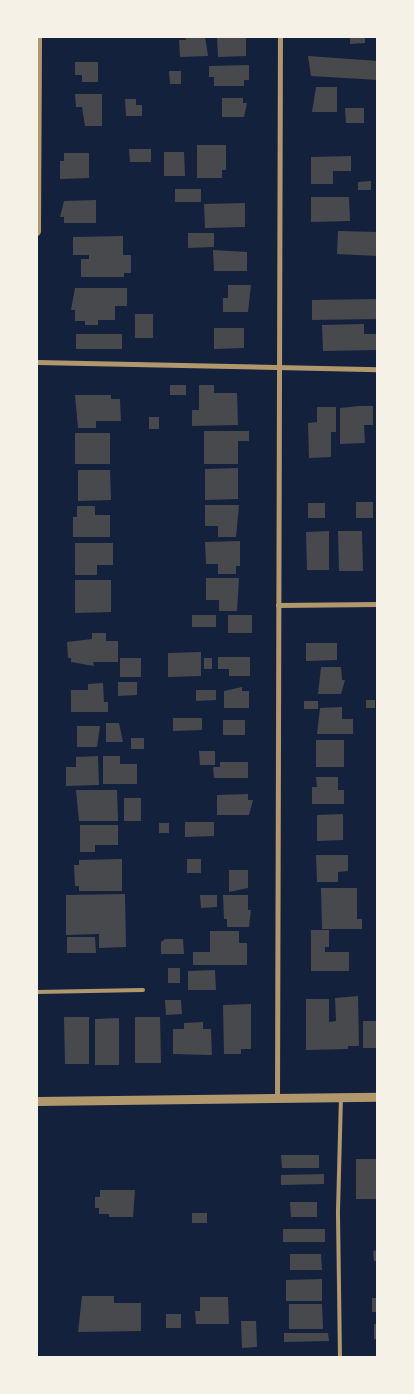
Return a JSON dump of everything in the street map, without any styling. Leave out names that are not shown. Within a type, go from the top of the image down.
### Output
[{"type":"street","points":[[36,232],[37,36]]},
{"type":"street","points":[[277,1098],[280,36]]},
{"type":"street","points":[[36,362],[378,369]]},
{"type":"street","points":[[278,605],[378,604]]},
{"type":"street","points":[[36,1101],[378,1097]]},
{"type":"lane","points":[[36,992],[143,990]]},
{"type":"lane","points":[[340,1358],[338,1211],[341,1098]]},
{"type":"building","points":[[185,36],[205,36],[208,56],[180,57],[179,40],[186,40]]},
{"type":"building","points":[[217,36],[246,36],[246,56],[218,57]]},
{"type":"building","points":[[350,36],[365,36],[365,43],[350,44]]},
{"type":"building","points":[[308,56],[378,61],[378,80],[311,76]]},
{"type":"building","points":[[75,62],[98,62],[98,82],[82,82],[82,75],[75,75]]},
{"type":"building","points":[[249,65],[249,80],[244,80],[244,86],[214,86],[214,77],[209,77],[209,66]]},
{"type":"building","points":[[169,71],[181,71],[181,84],[170,84]]},
{"type":"building","points":[[316,87],[337,87],[337,112],[312,112]]},
{"type":"building","points":[[75,94],[102,94],[102,126],[85,126],[82,107],[76,107]]},
{"type":"building","points":[[222,98],[243,98],[243,103],[247,103],[244,117],[222,117]]},
{"type":"building","points":[[125,99],[136,99],[136,105],[142,105],[142,116],[126,116]]},
{"type":"building","points":[[345,108],[364,108],[364,123],[346,123]]},
{"type":"building","points":[[197,145],[226,145],[226,170],[222,170],[222,178],[197,178]]},
{"type":"building","points":[[129,149],[151,149],[151,162],[130,162]]},
{"type":"building","points":[[164,152],[184,152],[185,176],[164,176]]},
{"type":"building","points":[[64,153],[89,153],[89,178],[60,179],[60,161],[64,161]]},
{"type":"building","points":[[351,156],[351,171],[333,171],[333,184],[311,184],[311,157]]},
{"type":"building","points":[[371,181],[371,190],[358,190],[358,182]]},
{"type":"building","points":[[175,189],[201,189],[201,202],[175,202]]},
{"type":"building","points":[[311,197],[349,197],[350,221],[311,222]]},
{"type":"building","points":[[96,200],[96,223],[64,223],[64,217],[60,217],[64,201]]},
{"type":"building","points":[[245,203],[245,227],[205,228],[204,204]]},
{"type":"building","points":[[338,231],[378,232],[378,256],[337,254]]},
{"type":"building","points":[[188,233],[214,233],[214,247],[188,248]]},
{"type":"building","points":[[123,236],[123,255],[131,255],[131,273],[124,273],[124,277],[81,277],[81,259],[89,259],[89,255],[73,255],[73,237]]},
{"type":"building","points":[[213,250],[247,252],[247,271],[214,271]]},
{"type":"building","points":[[228,285],[251,285],[248,312],[223,312],[223,298],[228,298]]},
{"type":"building","points":[[75,288],[127,288],[127,306],[115,306],[115,320],[98,320],[98,325],[85,325],[85,321],[75,321],[75,310],[71,310]]},
{"type":"building","points":[[378,299],[378,319],[312,320],[312,300]]},
{"type":"building","points":[[135,314],[153,314],[153,338],[135,338]]},
{"type":"building","points":[[364,324],[364,334],[376,334],[376,350],[323,351],[322,325]]},
{"type":"building","points":[[214,328],[244,328],[244,348],[214,349]]},
{"type":"building","points":[[76,334],[122,334],[122,349],[76,349]]},
{"type":"building","points":[[170,385],[186,385],[186,395],[170,395]]},
{"type":"building","points":[[199,385],[214,385],[214,393],[237,393],[238,425],[192,426],[192,410],[199,410]]},
{"type":"building","points":[[75,395],[111,395],[111,399],[120,399],[121,421],[96,421],[96,428],[78,428]]},
{"type":"building","points":[[373,406],[373,425],[364,425],[365,443],[340,444],[340,408]]},
{"type":"building","points":[[317,407],[336,407],[336,432],[331,432],[331,457],[309,458],[308,423],[317,422]]},
{"type":"building","points":[[149,417],[159,417],[159,429],[149,429]]},
{"type":"building","points":[[204,431],[249,431],[249,441],[238,441],[238,464],[204,464]]},
{"type":"building","points":[[75,433],[110,433],[110,464],[75,464]]},
{"type":"building","points":[[238,468],[238,499],[205,500],[205,469]]},
{"type":"building","points":[[78,470],[110,470],[111,500],[78,501]]},
{"type":"building","points":[[356,502],[373,502],[373,518],[356,518]]},
{"type":"building","points":[[308,503],[325,503],[325,518],[308,518]]},
{"type":"building","points":[[205,505],[239,505],[236,537],[218,537],[218,526],[205,526]]},
{"type":"building","points":[[77,506],[95,506],[95,515],[110,515],[110,537],[73,537],[73,517],[77,517]]},
{"type":"building","points":[[329,531],[329,570],[307,570],[306,532]]},
{"type":"building","points":[[338,531],[362,531],[363,571],[339,571]]},
{"type":"building","points":[[240,541],[240,566],[236,566],[236,574],[218,574],[218,564],[206,564],[205,542]]},
{"type":"building","points":[[75,543],[113,543],[113,565],[97,565],[97,575],[75,575]]},
{"type":"building","points":[[206,578],[239,578],[237,611],[219,611],[219,600],[206,600]]},
{"type":"building","points":[[75,580],[111,580],[111,612],[75,613]]},
{"type":"building","points":[[192,615],[216,615],[216,627],[192,627]]},
{"type":"building","points":[[228,615],[252,615],[252,633],[228,633]]},
{"type":"building","points":[[92,633],[106,633],[106,641],[118,641],[118,662],[93,662],[94,666],[71,662],[71,658],[68,658],[67,642],[92,639]]},
{"type":"building","points":[[306,643],[337,643],[337,660],[306,661]]},
{"type":"building","points":[[201,652],[201,676],[168,677],[168,653]]},
{"type":"building","points":[[218,657],[250,657],[250,676],[229,676],[229,669],[218,669]]},
{"type":"building","points":[[120,658],[141,658],[141,677],[120,677]]},
{"type":"building","points":[[204,658],[212,658],[212,669],[204,669]]},
{"type":"building","points":[[321,667],[341,667],[342,680],[345,680],[341,694],[318,694]]},
{"type":"building","points":[[118,682],[137,682],[137,695],[118,696]]},
{"type":"building","points":[[103,683],[104,702],[108,702],[108,712],[71,712],[71,690],[88,690],[88,684]]},
{"type":"building","points":[[242,687],[242,691],[249,691],[249,708],[224,708],[224,691]]},
{"type":"building","points":[[196,690],[216,690],[216,700],[196,701]]},
{"type":"building","points":[[366,700],[375,700],[375,708],[366,708]]},
{"type":"building","points":[[304,701],[318,701],[318,709],[304,709]]},
{"type":"building","points":[[342,707],[342,719],[353,719],[353,734],[317,734],[320,708]]},
{"type":"building","points":[[173,718],[202,718],[202,730],[173,731]]},
{"type":"building","points":[[223,720],[245,720],[245,735],[223,735]]},
{"type":"building","points":[[106,723],[119,723],[123,742],[106,742]]},
{"type":"building","points":[[77,726],[100,726],[97,747],[77,747]]},
{"type":"building","points":[[131,738],[144,738],[144,749],[131,749]]},
{"type":"building","points":[[316,740],[344,740],[344,767],[316,767]]},
{"type":"building","points":[[199,751],[215,751],[215,765],[200,765]]},
{"type":"building","points":[[98,756],[99,785],[66,786],[66,767],[76,767],[76,757]]},
{"type":"building","points":[[103,756],[120,756],[120,764],[137,764],[137,784],[103,784]]},
{"type":"building","points":[[220,762],[248,762],[248,778],[214,778],[213,767],[220,767]]},
{"type":"building","points":[[316,777],[338,777],[338,790],[344,790],[344,804],[312,804],[312,787],[317,787]]},
{"type":"building","points":[[76,790],[117,790],[118,821],[79,821]]},
{"type":"building","points":[[248,794],[248,800],[253,800],[249,815],[217,815],[217,795]]},
{"type":"building","points":[[124,798],[141,798],[141,821],[124,821]]},
{"type":"building","points":[[343,814],[343,840],[317,841],[317,815]]},
{"type":"building","points":[[185,822],[214,822],[214,836],[185,837]]},
{"type":"building","points":[[159,823],[169,823],[169,833],[159,833]]},
{"type":"building","points":[[80,825],[118,825],[118,845],[95,845],[95,852],[80,852]]},
{"type":"building","points":[[316,855],[348,855],[348,871],[338,872],[338,882],[317,882]]},
{"type":"building","points":[[122,859],[122,891],[79,891],[79,886],[75,886],[74,865],[79,865],[79,860]]},
{"type":"building","points":[[187,859],[201,859],[201,873],[187,873]]},
{"type":"building","points":[[229,870],[248,870],[248,888],[229,892]]},
{"type":"building","points":[[321,888],[357,888],[357,919],[362,919],[362,929],[322,929]]},
{"type":"building","points":[[125,894],[126,947],[99,948],[99,934],[66,935],[66,895]]},
{"type":"building","points":[[200,895],[217,895],[217,907],[201,908]]},
{"type":"building","points":[[223,895],[248,895],[248,910],[251,910],[249,927],[227,927],[227,919],[224,919]]},
{"type":"building","points":[[311,930],[329,930],[329,947],[325,947],[325,952],[349,952],[349,971],[311,971]]},
{"type":"building","points":[[210,931],[239,931],[239,943],[247,943],[247,965],[193,965],[193,952],[210,952]]},
{"type":"building","points":[[67,937],[95,937],[96,953],[67,953]]},
{"type":"building","points":[[165,939],[183,939],[184,954],[161,954],[161,942]]},
{"type":"building","points":[[168,968],[180,968],[180,983],[168,983]]},
{"type":"building","points":[[215,970],[216,990],[188,990],[188,971]]},
{"type":"building","points":[[358,996],[359,1046],[348,1046],[348,1049],[306,1050],[306,999],[329,999],[329,1022],[336,1021],[335,998]]},
{"type":"building","points":[[165,1000],[181,1000],[182,1014],[166,1015]]},
{"type":"building","points":[[251,1004],[251,1049],[241,1049],[241,1054],[224,1054],[223,1005]]},
{"type":"building","points":[[64,1017],[89,1017],[89,1064],[65,1064]]},
{"type":"building","points":[[135,1017],[160,1017],[161,1063],[135,1063]]},
{"type":"building","points":[[119,1018],[119,1065],[95,1065],[95,1019]]},
{"type":"building","points":[[363,1021],[378,1021],[377,1048],[363,1048]]},
{"type":"building","points":[[203,1022],[203,1029],[211,1029],[212,1055],[173,1054],[173,1029],[184,1029],[184,1023]]},
{"type":"building","points":[[281,1155],[319,1155],[319,1168],[282,1168]]},
{"type":"building","points":[[356,1159],[378,1159],[378,1199],[356,1199]]},
{"type":"building","points":[[324,1174],[324,1184],[281,1185],[281,1175]]},
{"type":"building","points":[[100,1190],[135,1190],[133,1217],[109,1217],[109,1214],[99,1214],[99,1208],[95,1208],[95,1197],[100,1197]]},
{"type":"building","points":[[290,1202],[317,1202],[317,1217],[291,1217]]},
{"type":"building","points":[[192,1213],[207,1213],[207,1223],[192,1223]]},
{"type":"building","points":[[283,1229],[325,1229],[325,1242],[283,1242]]},
{"type":"building","points":[[378,1250],[378,1261],[374,1261],[373,1251]]},
{"type":"building","points":[[290,1254],[321,1254],[322,1270],[290,1270]]},
{"type":"building","points":[[322,1279],[322,1301],[286,1301],[286,1280]]},
{"type":"building","points":[[82,1296],[114,1296],[114,1303],[141,1303],[141,1331],[78,1332]]},
{"type":"building","points":[[200,1297],[228,1297],[229,1324],[196,1324],[195,1311],[200,1311]]},
{"type":"building","points":[[372,1298],[378,1298],[378,1312],[372,1312]]},
{"type":"building","points":[[289,1304],[322,1304],[323,1329],[289,1329]]},
{"type":"building","points":[[166,1314],[181,1314],[181,1328],[166,1328]]},
{"type":"building","points":[[241,1321],[256,1321],[257,1347],[242,1348]]},
{"type":"building","points":[[374,1324],[378,1324],[378,1339],[374,1339]]},
{"type":"building","points":[[284,1333],[328,1333],[329,1341],[284,1342]]}]
